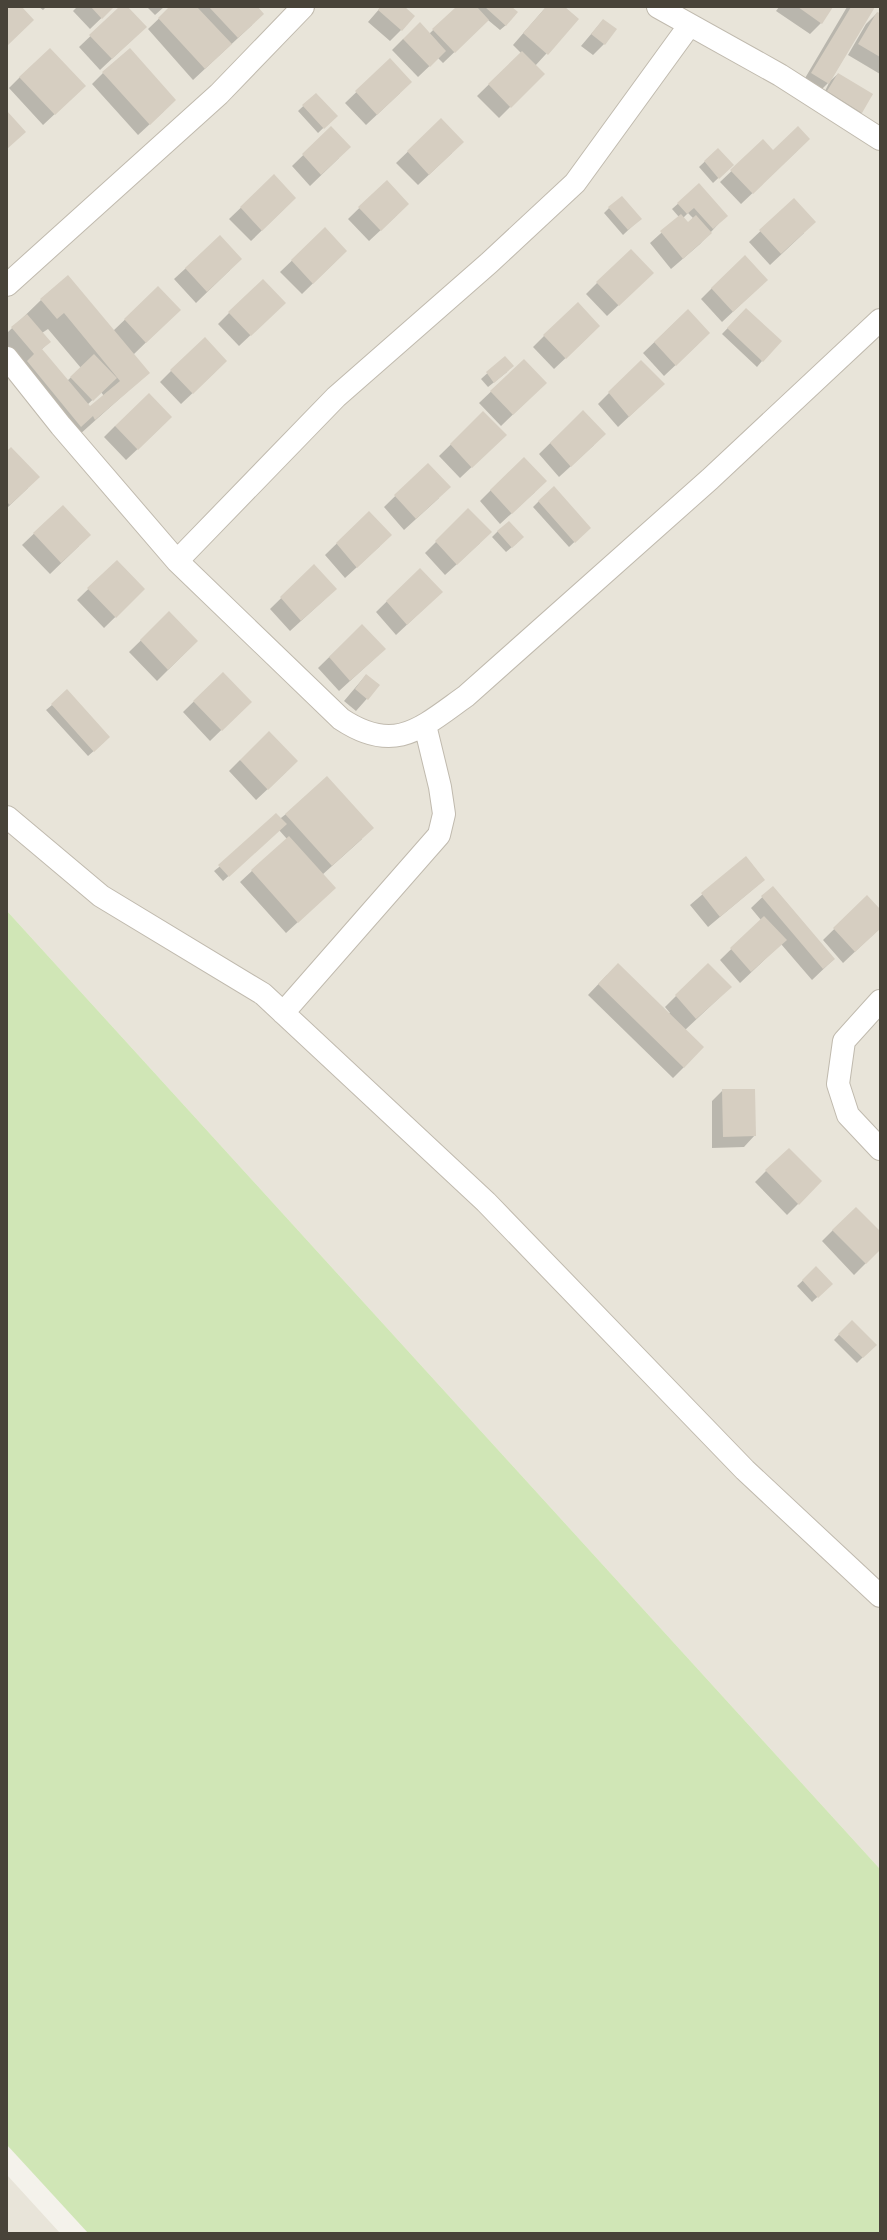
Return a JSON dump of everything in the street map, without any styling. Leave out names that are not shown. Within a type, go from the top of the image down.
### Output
[{"type":"street","points":[[7,286],[219,94],[303,7]]},
{"type":"street","points":[[658,7],[689,26],[780,75],[880,139]]},
{"type":"street","points":[[178,561],[336,397],[489,263],[575,183],[689,26]]},
{"type":"street","points":[[7,358],[61,426],[178,561],[341,719],[358,730],[385,737],[405,733],[425,725],[466,696],[710,479],[880,320]]},
{"type":"street","points":[[283,1013],[438,835],[444,814],[440,787],[425,725]]},
{"type":"street","points":[[7,817],[101,896],[263,994],[486,1202],[745,1470],[880,1596]]},
{"type":"street","points":[[880,1001],[844,1041],[838,1084],[848,1115],[880,1149]]},
{"type":"shaded area","points":[[7,7],[880,7],[880,1869],[7,911]]},
{"type":"shaded area","points":[[7,2175],[60,2233],[7,2233]]},
{"type":"green space","points":[[7,911],[880,1869],[880,2233],[88,2233],[7,2145]]},
{"type":"building","points":[[7,7],[22,7],[34,20],[7,46]]},
{"type":"building","points":[[91,7],[114,7],[102,19]]},
{"type":"building","points":[[119,7],[128,7],[147,27],[112,59],[89,35]]},
{"type":"building","points":[[169,7],[197,7],[232,44],[205,69],[158,18]]},
{"type":"building","points":[[209,7],[258,7],[264,14],[238,38]]},
{"type":"building","points":[[380,7],[405,7],[415,16],[402,31],[378,10]]},
{"type":"building","points":[[456,7],[477,7],[489,20],[455,53],[432,29]]},
{"type":"building","points":[[485,7],[512,7],[518,12],[506,26]]},
{"type":"building","points":[[546,7],[565,7],[579,19],[548,55],[523,33]]},
{"type":"building","points":[[798,7],[833,7],[822,24]]},
{"type":"building","points":[[851,7],[875,7],[829,84],[811,73]]},
{"type":"building","points":[[877,12],[880,13],[880,57],[858,44]]},
{"type":"building","points":[[603,19],[617,29],[605,45],[591,34]]},
{"type":"building","points":[[420,22],[446,51],[430,67],[403,39]]},
{"type":"building","points":[[50,48],[86,86],[55,115],[19,77]]},
{"type":"building","points":[[130,48],[176,100],[150,125],[102,72]]},
{"type":"building","points":[[522,51],[545,74],[511,108],[488,84]]},
{"type":"building","points":[[390,58],[412,82],[377,115],[355,91]]},
{"type":"building","points":[[838,73],[873,94],[862,113],[827,91]]},
{"type":"building","points":[[316,93],[338,116],[324,129],[302,105]]},
{"type":"building","points":[[7,111],[26,132],[7,149]]},
{"type":"building","points":[[441,118],[464,142],[429,175],[407,151]]},
{"type":"building","points":[[331,126],[351,147],[321,175],[302,154]]},
{"type":"building","points":[[798,126],[810,139],[753,194],[730,170],[763,139],[773,150]]},
{"type":"building","points":[[718,148],[734,165],[719,179],[704,161]]},
{"type":"building","points":[[274,174],[296,198],[262,231],[240,207]]},
{"type":"building","points":[[387,180],[409,204],[381,231],[358,207]]},
{"type":"building","points":[[699,183],[728,216],[713,229],[694,208],[687,214],[677,203]]},
{"type":"building","points":[[622,196],[642,219],[628,230],[608,207]]},
{"type":"building","points":[[794,198],[816,222],[781,254],[759,230]]},
{"type":"building","points":[[681,214],[688,222],[696,215],[712,233],[683,259],[660,231]]},
{"type":"building","points":[[325,227],[347,251],[313,284],[291,260]]},
{"type":"building","points":[[220,235],[242,259],[207,292],[185,268]]},
{"type":"building","points":[[631,249],[654,273],[619,306],[596,282]]},
{"type":"building","points":[[745,255],[768,280],[733,312],[711,288]]},
{"type":"building","points":[[68,275],[150,373],[95,420],[93,416],[81,427],[27,361],[34,354],[11,327],[27,314],[51,342],[42,349],[90,406],[120,381],[64,313],[57,319],[40,299]]},
{"type":"building","points":[[263,279],[286,303],[251,336],[228,312]]},
{"type":"building","points":[[158,286],[181,310],[146,343],[124,319]]},
{"type":"building","points":[[578,302],[600,326],[566,359],[543,335]]},
{"type":"building","points":[[746,308],[782,341],[763,362],[727,328]]},
{"type":"building","points":[[688,309],[710,333],[676,366],[654,342]]},
{"type":"building","points":[[205,337],[227,361],[193,394],[170,370]]},
{"type":"building","points":[[94,354],[117,378],[93,401],[70,377]]},
{"type":"building","points":[[505,356],[514,366],[494,383],[486,372]]},
{"type":"building","points":[[524,359],[547,383],[513,415],[490,391]]},
{"type":"building","points":[[641,360],[665,384],[629,417],[608,392]]},
{"type":"building","points":[[149,393],[172,417],[138,450],[115,426]]},
{"type":"building","points":[[583,410],[606,434],[571,467],[550,443]]},
{"type":"building","points":[[483,411],[507,435],[472,468],[450,444]]},
{"type":"building","points":[[11,447],[40,477],[10,505],[7,502],[7,451]]},
{"type":"building","points":[[524,457],[547,481],[512,514],[490,490]]},
{"type":"building","points":[[428,463],[451,487],[416,519],[394,495]]},
{"type":"building","points":[[554,486],[591,528],[575,543],[538,501]]},
{"type":"building","points":[[63,505],[91,535],[61,563],[33,533]]},
{"type":"building","points":[[468,508],[492,532],[457,565],[435,541]]},
{"type":"building","points":[[369,511],[392,535],[357,568],[336,543]]},
{"type":"building","points":[[509,521],[524,537],[512,548],[497,531]]},
{"type":"building","points":[[117,560],[145,589],[116,618],[87,588]]},
{"type":"building","points":[[314,564],[337,589],[301,621],[280,597]]},
{"type":"building","points":[[420,568],[443,592],[407,625],[386,601]]},
{"type":"building","points":[[169,611],[198,641],[168,670],[140,640]]},
{"type":"building","points":[[362,624],[386,649],[350,681],[329,657]]},
{"type":"building","points":[[223,672],[252,702],[222,731],[193,701]]},
{"type":"building","points":[[366,674],[380,685],[368,700],[355,689]]},
{"type":"building","points":[[67,689],[110,737],[94,752],[51,704]]},
{"type":"building","points":[[269,731],[298,761],[268,790],[240,760]]},
{"type":"building","points":[[327,776],[374,828],[332,866],[285,814]]},
{"type":"building","points":[[276,813],[287,824],[229,877],[218,865]]},
{"type":"building","points":[[289,836],[336,888],[298,923],[251,870]]},
{"type":"building","points":[[746,856],[765,880],[720,917],[701,893]]},
{"type":"building","points":[[773,886],[835,959],[823,969],[761,896]]},
{"type":"building","points":[[867,895],[880,909],[880,929],[855,952],[833,928]]},
{"type":"building","points":[[764,916],[787,940],[751,972],[730,948]]},
{"type":"building","points":[[618,963],[704,1047],[684,1068],[598,984]]},
{"type":"building","points":[[708,963],[732,987],[696,1019],[675,995]]},
{"type":"building","points":[[722,1089],[755,1089],[756,1136],[723,1137]]},
{"type":"building","points":[[789,1148],[822,1181],[799,1205],[765,1170]]},
{"type":"building","points":[[856,1207],[880,1231],[880,1250],[866,1264],[832,1230]]},
{"type":"building","points":[[816,1266],[833,1284],[818,1298],[802,1280]]},
{"type":"building","points":[[852,1320],[877,1345],[863,1358],[838,1334]]}]
